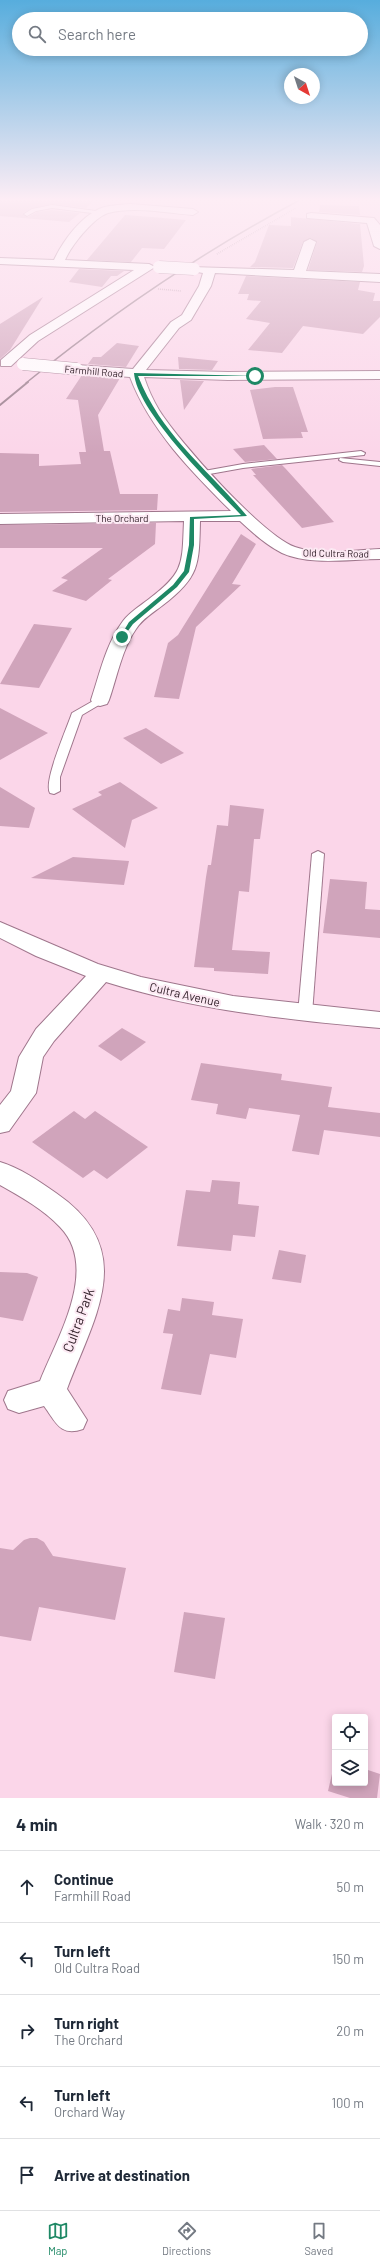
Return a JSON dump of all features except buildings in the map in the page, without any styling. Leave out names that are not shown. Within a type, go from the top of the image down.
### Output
[{"type":"street","points":[[3,363],[34,338],[123,285]]},
{"type":"street","points":[[136,374],[175,325],[186,317],[205,285]]},
{"type":"street","name":"Farmhill Road","points":[[3,363],[136,374],[205,376],[380,375]]},
{"type":"street","name":"Old Cultra Road","points":[[136,374],[144,396],[158,419],[204,473],[244,516],[271,541],[289,550],[311,555],[380,554]]},
{"type":"street","name":"The Orchard","points":[[0,519],[192,518],[244,516]]},
{"type":"street","points":[[100,700],[122,637],[131,623],[175,586],[187,572],[191,545],[192,518]]},
{"type":"street","name":"Cultra Avenue","points":[[0,928],[26,944],[101,974],[205,1000],[305,1014],[380,1020]]},
{"type":"street","points":[[0,1124],[23,1092],[31,1057],[42,1040],[101,974]]},
{"type":"street","name":"Cultra Park","points":[[0,1172],[65,1213],[77,1225],[86,1240],[91,1254],[92,1283],[88,1298],[51,1390]]},
{"type":"street","points":[[19,1400],[51,1390],[72,1420]]},
{"type":"lane","points":[[204,473],[361,453]]},
{"type":"lane","points":[[322,457],[380,464]]},
{"type":"lane","points":[[54,790],[55,777],[77,713],[100,700]]},
{"type":"lane","points":[[305,1014],[318,854]]},
{"type":"railway","points":[[26,383],[58,357],[158,285]]},
{"type":"railway","points":[[0,405],[28,382]]},
{"type":"route","points":[[122,637],[131,623],[175,586],[187,572],[190,565],[192,518],[244,516],[174,440],[158,419],[144,396],[136,374],[255,376]]}]
